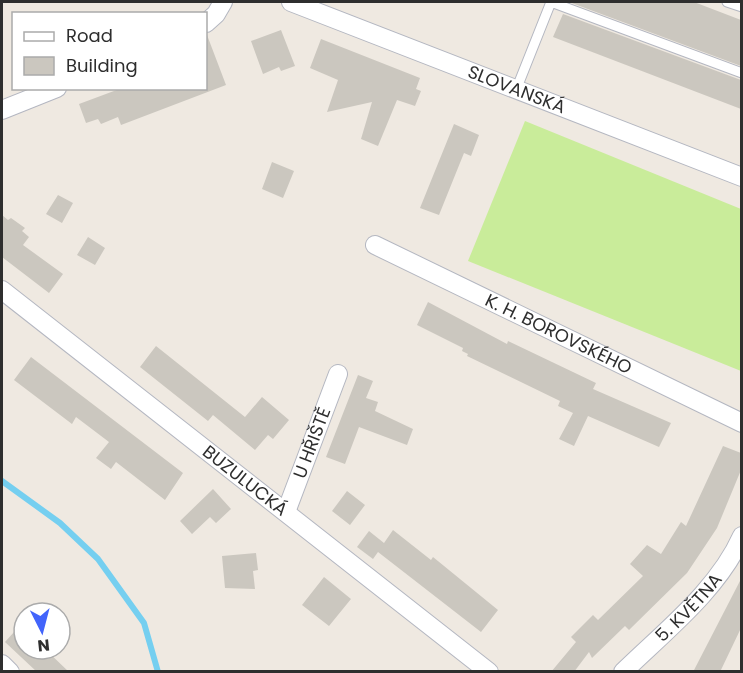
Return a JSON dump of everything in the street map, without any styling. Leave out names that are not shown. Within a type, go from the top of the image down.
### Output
[{"type":"street","points":[[207,22],[216,14],[223,2]]},
{"type":"street","name":"SLOVANSKÁ","points":[[291,2],[741,177]]},
{"type":"street","points":[[2,110],[52,90]]},
{"type":"street","name":"K. H. BOROVSKÉHO","points":[[375,245],[741,423]]},
{"type":"street","name":"BUZULUCKÁ","points":[[2,290],[489,672]]},
{"type":"street","name":"U HŘIŠTĚ","points":[[286,512],[338,374]]},
{"type":"street","name":"5. KVĚTNA","points":[[623,672],[704,592],[722,570],[741,536]]},
{"type":"street","points":[[2,664],[10,672]]},
{"type":"lane","points":[[516,90],[551,2],[741,73]]},
{"type":"lane","points":[[727,2],[741,7]]},
{"type":"green space","points":[[525,121],[741,209],[741,371],[468,261]]},
{"type":"building","points":[[569,2],[694,2],[741,20],[741,66]]},
{"type":"building","points":[[563,14],[741,80],[741,109],[553,37]]},
{"type":"building","points":[[281,30],[295,66],[281,71],[279,67],[263,74],[251,41]]},
{"type":"building","points":[[207,35],[226,85],[121,125],[118,117],[101,124],[98,119],[86,123],[79,104],[117,90],[207,90]]},
{"type":"building","points":[[321,39],[420,78],[416,89],[421,91],[415,106],[397,100],[378,146],[361,139],[372,102],[327,112],[338,80],[310,68]]},
{"type":"building","points":[[454,124],[479,135],[471,156],[464,153],[439,215],[420,208]]},
{"type":"building","points":[[272,162],[294,171],[283,198],[262,189]]},
{"type":"building","points":[[58,195],[73,203],[62,223],[46,214]]},
{"type":"building","points":[[2,215],[8,220],[11,218],[25,228],[22,231],[29,237],[23,245],[63,274],[49,293],[2,257]]},
{"type":"building","points":[[88,237],[105,248],[95,265],[77,255]]},
{"type":"building","points":[[428,302],[507,344],[508,341],[596,383],[593,389],[671,423],[659,447],[588,416],[574,446],[559,439],[573,413],[558,406],[560,401],[467,356],[468,354],[462,351],[463,348],[417,325]]},
{"type":"building","points":[[156,346],[245,417],[262,397],[289,420],[273,439],[268,435],[255,450],[213,415],[208,421],[140,367]]},
{"type":"building","points":[[31,357],[183,473],[165,500],[116,462],[111,469],[96,458],[109,442],[76,417],[72,424],[14,380]]},
{"type":"building","points":[[358,375],[373,381],[366,398],[378,402],[375,411],[413,429],[407,445],[359,427],[345,464],[326,457]]},
{"type":"building","points":[[723,446],[741,453],[741,470],[717,528],[687,573],[629,630],[625,626],[592,658],[589,652],[574,672],[551,672],[576,642],[571,637],[593,615],[598,620],[643,576],[630,564],[647,545],[661,554],[681,522],[686,526]]},
{"type":"building","points":[[213,489],[231,509],[216,523],[210,517],[192,534],[180,521]]},
{"type":"building","points":[[347,491],[365,505],[350,525],[332,511]]},
{"type":"building","points":[[393,530],[431,560],[433,557],[498,610],[481,632],[378,552],[373,559],[357,547],[369,531],[384,543]]},
{"type":"building","points":[[256,553],[258,570],[253,571],[255,589],[225,588],[222,556]]},
{"type":"building","points":[[324,577],[351,599],[329,626],[302,605]]},
{"type":"building","points":[[741,579],[741,628],[720,672],[693,672]]},
{"type":"building","points":[[12,634],[12,649],[5,642]]},
{"type":"building","points":[[25,661],[58,661],[69,672],[37,672]]},
{"type":"waterway","points":[[2,481],[60,523],[98,559],[144,623],[158,672]]}]
